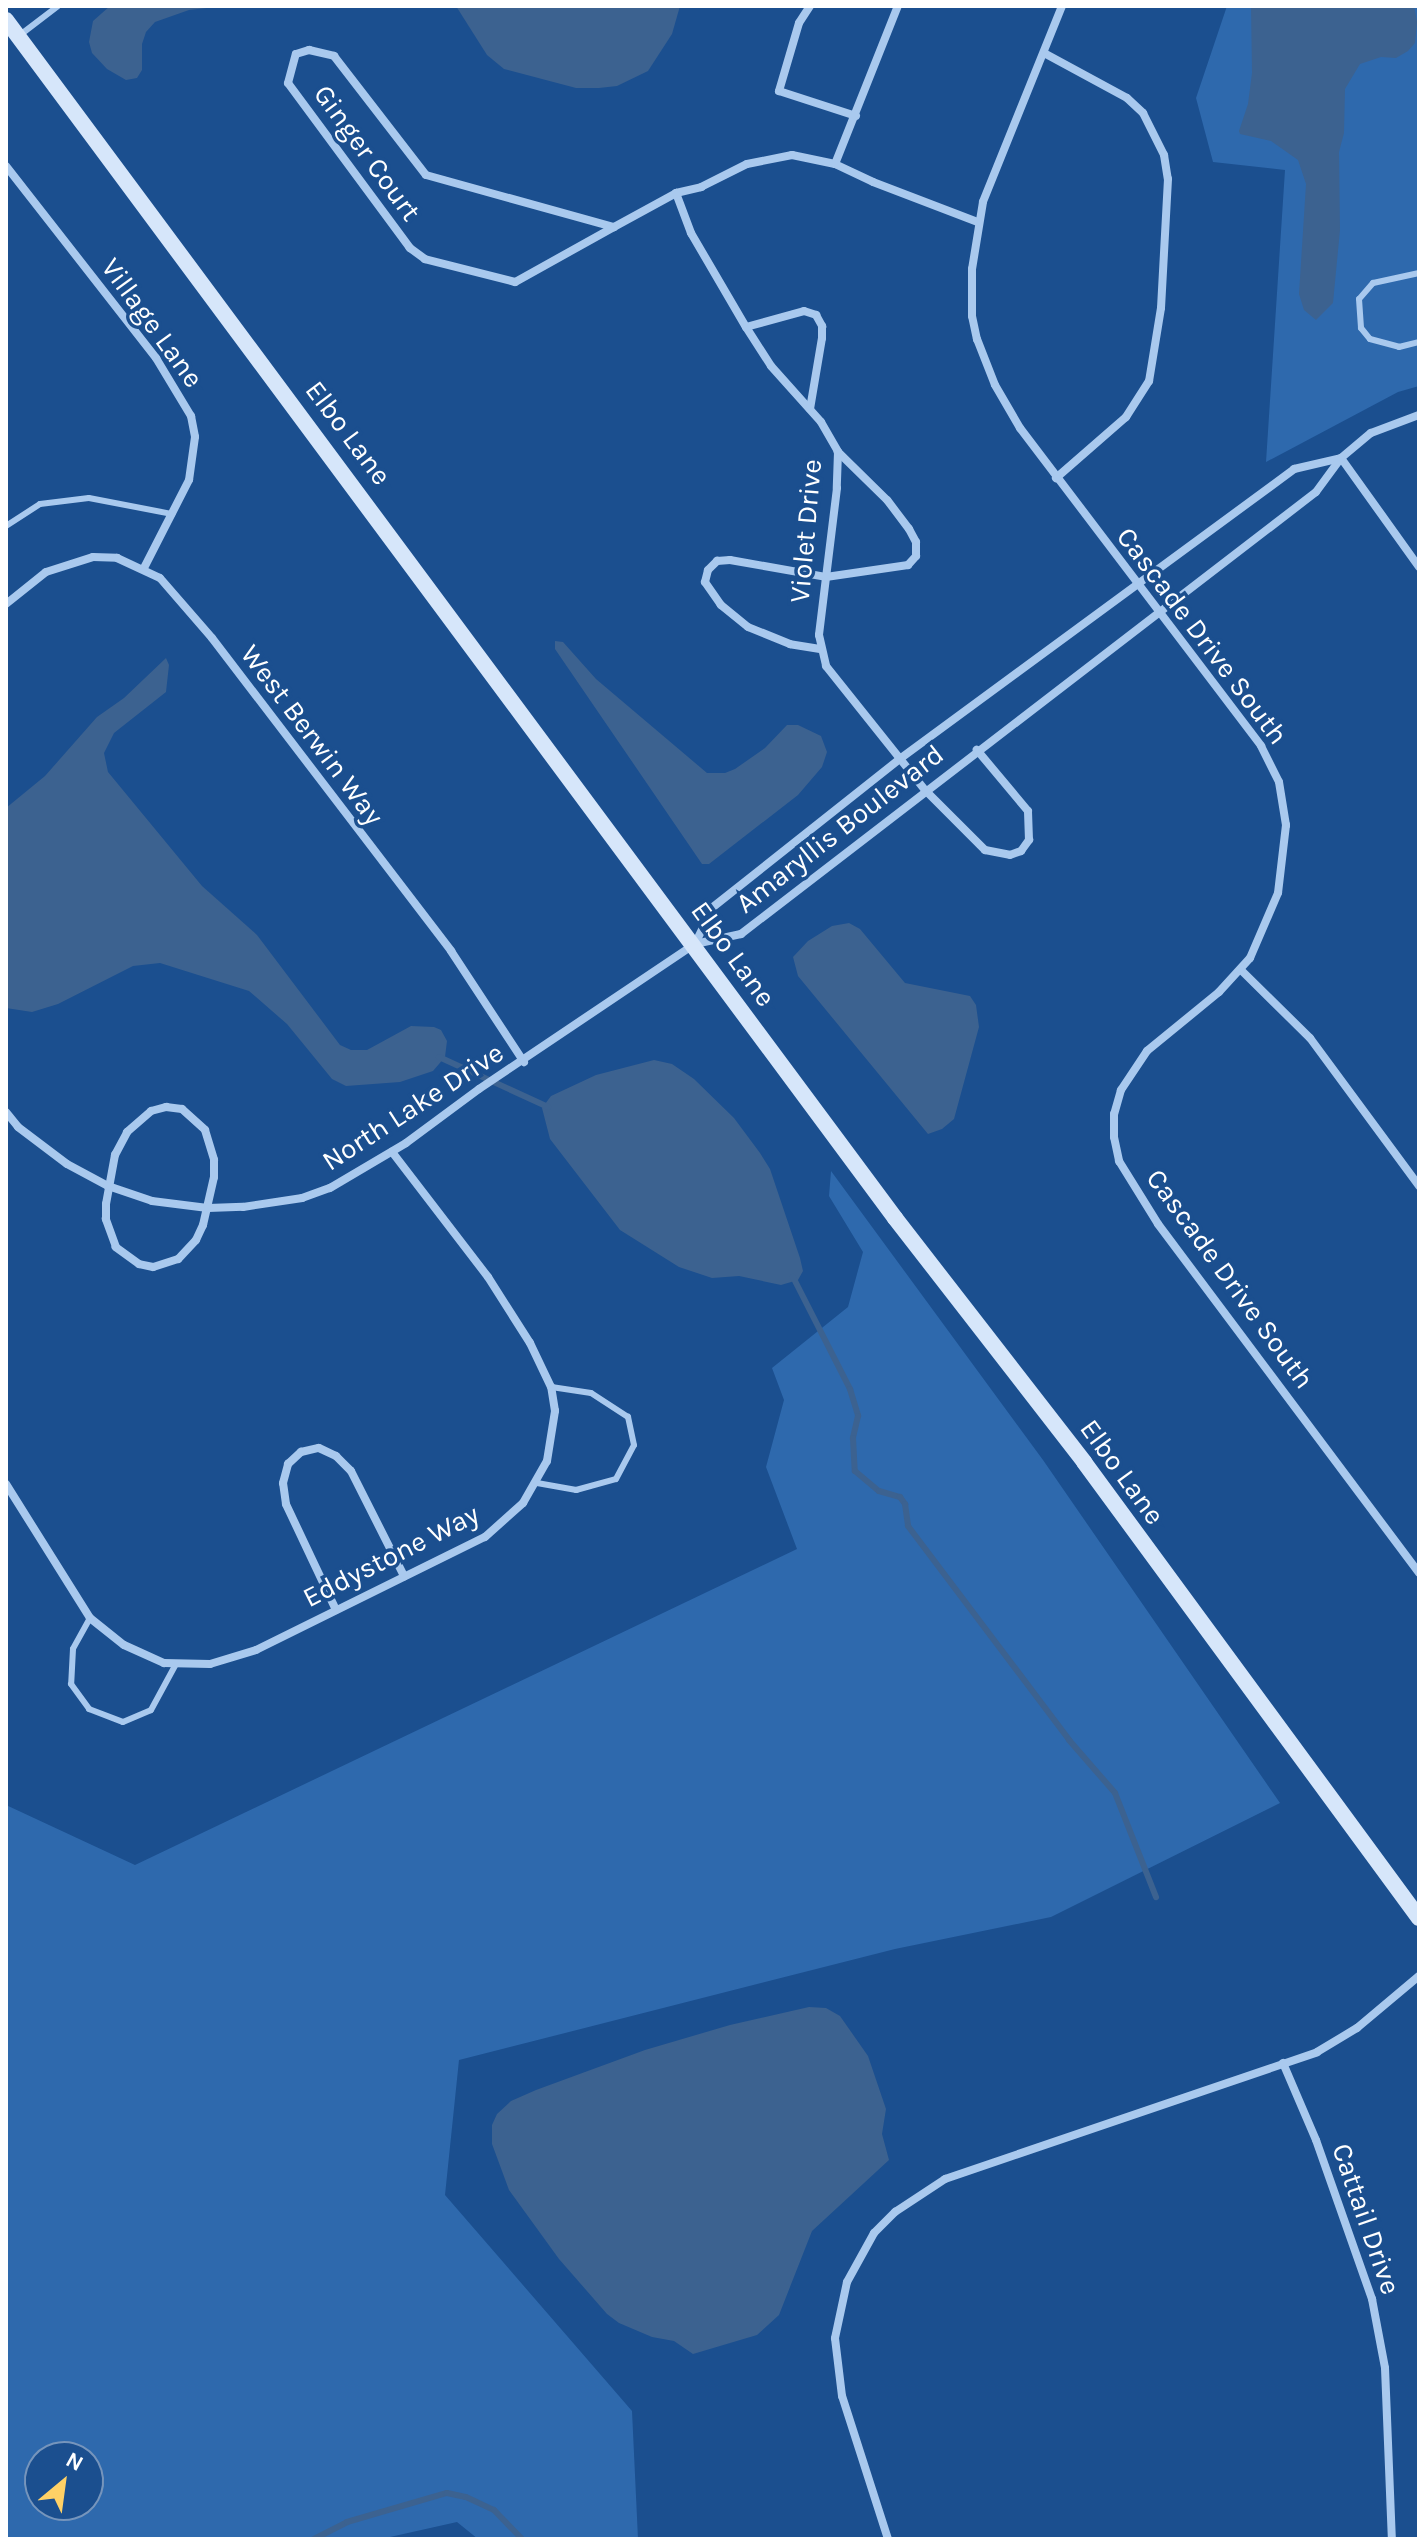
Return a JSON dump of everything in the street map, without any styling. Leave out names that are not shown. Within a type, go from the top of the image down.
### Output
[{"type":"street","points":[[810,6],[799,23],[779,91],[856,116]]},
{"type":"street","points":[[835,164],[898,6]]},
{"type":"street","name":"Cascade Drive South","points":[[1062,6],[978,222],[971,291],[977,339],[1006,407],[1056,478],[1261,746],[1279,782],[1284,802],[1285,848],[1278,893],[1262,938],[1241,970],[1147,1051],[1132,1070],[1114,1114],[1119,1161],[1150,1214],[1419,1573]]},
{"type":"street","name":"Elbo Lane","points":[[6,20],[695,944],[895,1218],[1084,1462],[1419,1918]]},
{"type":"street","name":"Ginger Court","points":[[614,227],[426,175],[334,56],[309,50],[296,54],[288,83],[410,248],[425,259],[515,282],[676,193],[701,187],[723,174],[769,157],[792,155],[835,164],[978,222]]},
{"type":"street","points":[[1044,53],[1127,98],[1143,113],[1160,143],[1168,179],[1161,308],[1149,381],[1126,417],[1056,478]]},
{"type":"street","name":"Village Lane","points":[[6,166],[156,358],[191,416],[195,437],[194,459],[172,514],[144,568]]},
{"type":"street","name":"Violet Drive","points":[[676,193],[691,233],[746,327],[771,366],[810,409],[838,452],[839,472],[820,649]]},
{"type":"street","points":[[746,327],[804,311],[816,315],[822,326],[822,338],[810,409]]},
{"type":"street","name":"Amaryllis Boulevard","points":[[695,944],[741,934],[1157,611],[1316,492],[1341,458],[1371,433],[1419,415]]},
{"type":"street","points":[[838,452],[887,500],[916,542],[916,556],[908,565],[826,577],[730,560],[717,561],[708,570],[705,582],[721,605],[748,627],[790,644],[820,649],[826,666],[925,790],[985,850],[997,855],[1021,851],[1029,840],[1028,811],[977,750]]},
{"type":"street","points":[[1341,458],[1419,567]]},
{"type":"street","name":"Amaryllis Boulevard","points":[[695,944],[713,907],[901,758],[1294,469],[1341,458]]},
{"type":"street","name":"West Berwin Way","points":[[6,604],[46,572],[69,562],[93,557],[117,558],[160,578],[212,638],[451,951],[524,1062]]},
{"type":"street","name":"North Lake Drive","points":[[6,1112],[42,1147],[108,1186],[152,1201],[208,1208],[273,1204],[302,1198],[356,1175],[392,1152],[479,1089],[524,1062],[695,944]]},
{"type":"street","points":[[1241,970],[1310,1038],[1419,1186]]},
{"type":"street","points":[[166,1107],[182,1109],[205,1130],[211,1146],[214,1177],[208,1208],[203,1225],[188,1251],[166,1266],[139,1264],[116,1247],[106,1219],[108,1186],[120,1144],[139,1120],[166,1107]]},
{"type":"street","name":"Eddystone Way","points":[[6,1484],[90,1618],[106,1634],[143,1656],[176,1664],[210,1664],[234,1658],[485,1537],[523,1503],[537,1483],[553,1436],[551,1387],[530,1343],[488,1277],[392,1152]]},
{"type":"street","points":[[336,1610],[286,1504],[283,1483],[288,1464],[301,1452],[319,1448],[336,1456],[351,1471],[404,1576]]},
{"type":"street","points":[[888,2539],[842,2396],[835,2338],[847,2282],[874,2233],[895,2212],[945,2179],[1283,2063],[1338,2040],[1419,1976]]},
{"type":"street","name":"Cattail Drive","points":[[1283,2063],[1333,2186],[1375,2311],[1387,2405],[1392,2539]]},
{"type":"lane","points":[[18,36],[58,6]]},
{"type":"lane","points":[[1419,273],[1373,283],[1359,299],[1361,328],[1370,339],[1399,347],[1419,342]]},
{"type":"lane","points":[[6,526],[40,504],[89,498],[172,514]]},
{"type":"lane","points":[[537,1483],[576,1490],[616,1479],[634,1445],[628,1417],[591,1393],[551,1387]]},
{"type":"lane","points":[[90,1618],[73,1649],[71,1684],[89,1709],[123,1722],[151,1710],[176,1664]]},
{"type":"shaded area","points":[[110,6],[224,6],[189,10],[155,22],[146,32],[142,44],[142,70],[137,78],[126,80],[107,69],[92,53],[89,42],[93,21]]},
{"type":"shaded area","points":[[456,6],[680,6],[672,34],[648,71],[617,86],[576,88],[504,69],[487,55]]},
{"type":"shaded area","points":[[1227,6],[1419,6],[1419,386],[1398,392],[1266,462],[1285,170],[1213,162],[1196,98]]},
{"type":"shaded area","points":[[1251,6],[1414,6],[1417,22],[1415,43],[1396,58],[1381,57],[1360,64],[1345,89],[1344,133],[1339,152],[1340,230],[1333,303],[1316,320],[1304,310],[1299,294],[1306,184],[1298,160],[1271,141],[1240,134],[1239,131],[1248,104],[1252,73]]},
{"type":"shaded area","points":[[555,641],[563,642],[596,679],[707,773],[725,773],[735,769],[765,748],[787,725],[798,725],[821,736],[827,752],[822,767],[798,795],[709,864],[702,864],[555,649]]},
{"type":"shaded area","points":[[166,658],[169,665],[166,692],[114,733],[104,753],[108,772],[202,886],[257,935],[340,1045],[351,1050],[367,1050],[411,1026],[434,1027],[441,1030],[447,1041],[445,1057],[433,1071],[400,1082],[346,1086],[332,1079],[287,1024],[249,991],[160,963],[133,966],[58,1004],[32,1012],[6,1008],[6,808],[45,776],[97,717],[124,698]]},
{"type":"shaded area","points":[[849,923],[860,929],[905,983],[970,996],[976,1005],[979,1027],[954,1119],[942,1129],[928,1134],[798,976],[793,957],[808,941],[832,926]]},
{"type":"shaded area","points":[[654,1060],[672,1064],[694,1079],[734,1118],[760,1153],[770,1169],[800,1258],[803,1271],[798,1280],[781,1285],[739,1276],[712,1278],[679,1267],[620,1230],[550,1139],[542,1108],[551,1096],[596,1075]]},
{"type":"shaded area","points":[[831,1171],[1043,1460],[1280,1803],[1051,1917],[895,1949],[459,2060],[445,2195],[632,2411],[638,2539],[478,2539],[457,2522],[381,2539],[6,2539],[6,1805],[135,1865],[797,1549],[766,1467],[784,1400],[772,1368],[848,1307],[863,1252],[829,1196]]},
{"type":"shaded area","points":[[809,2007],[826,2008],[840,2016],[868,2056],[886,2109],[882,2134],[889,2160],[812,2231],[779,2315],[757,2335],[693,2354],[674,2341],[652,2337],[619,2323],[607,2314],[559,2259],[509,2190],[492,2144],[492,2125],[497,2114],[511,2101],[536,2090],[645,2050],[730,2025]]},
{"type":"waterway","points":[[439,1057],[548,1107]]},
{"type":"waterway","points":[[793,1277],[850,1389],[858,1416],[853,1438],[855,1471],[879,1491],[900,1497],[905,1504],[908,1526],[1069,1740],[1115,1793],[1156,1897]]},
{"type":"waterway","points":[[314,2539],[347,2522],[447,2493],[466,2497],[494,2510],[522,2539]]}]
